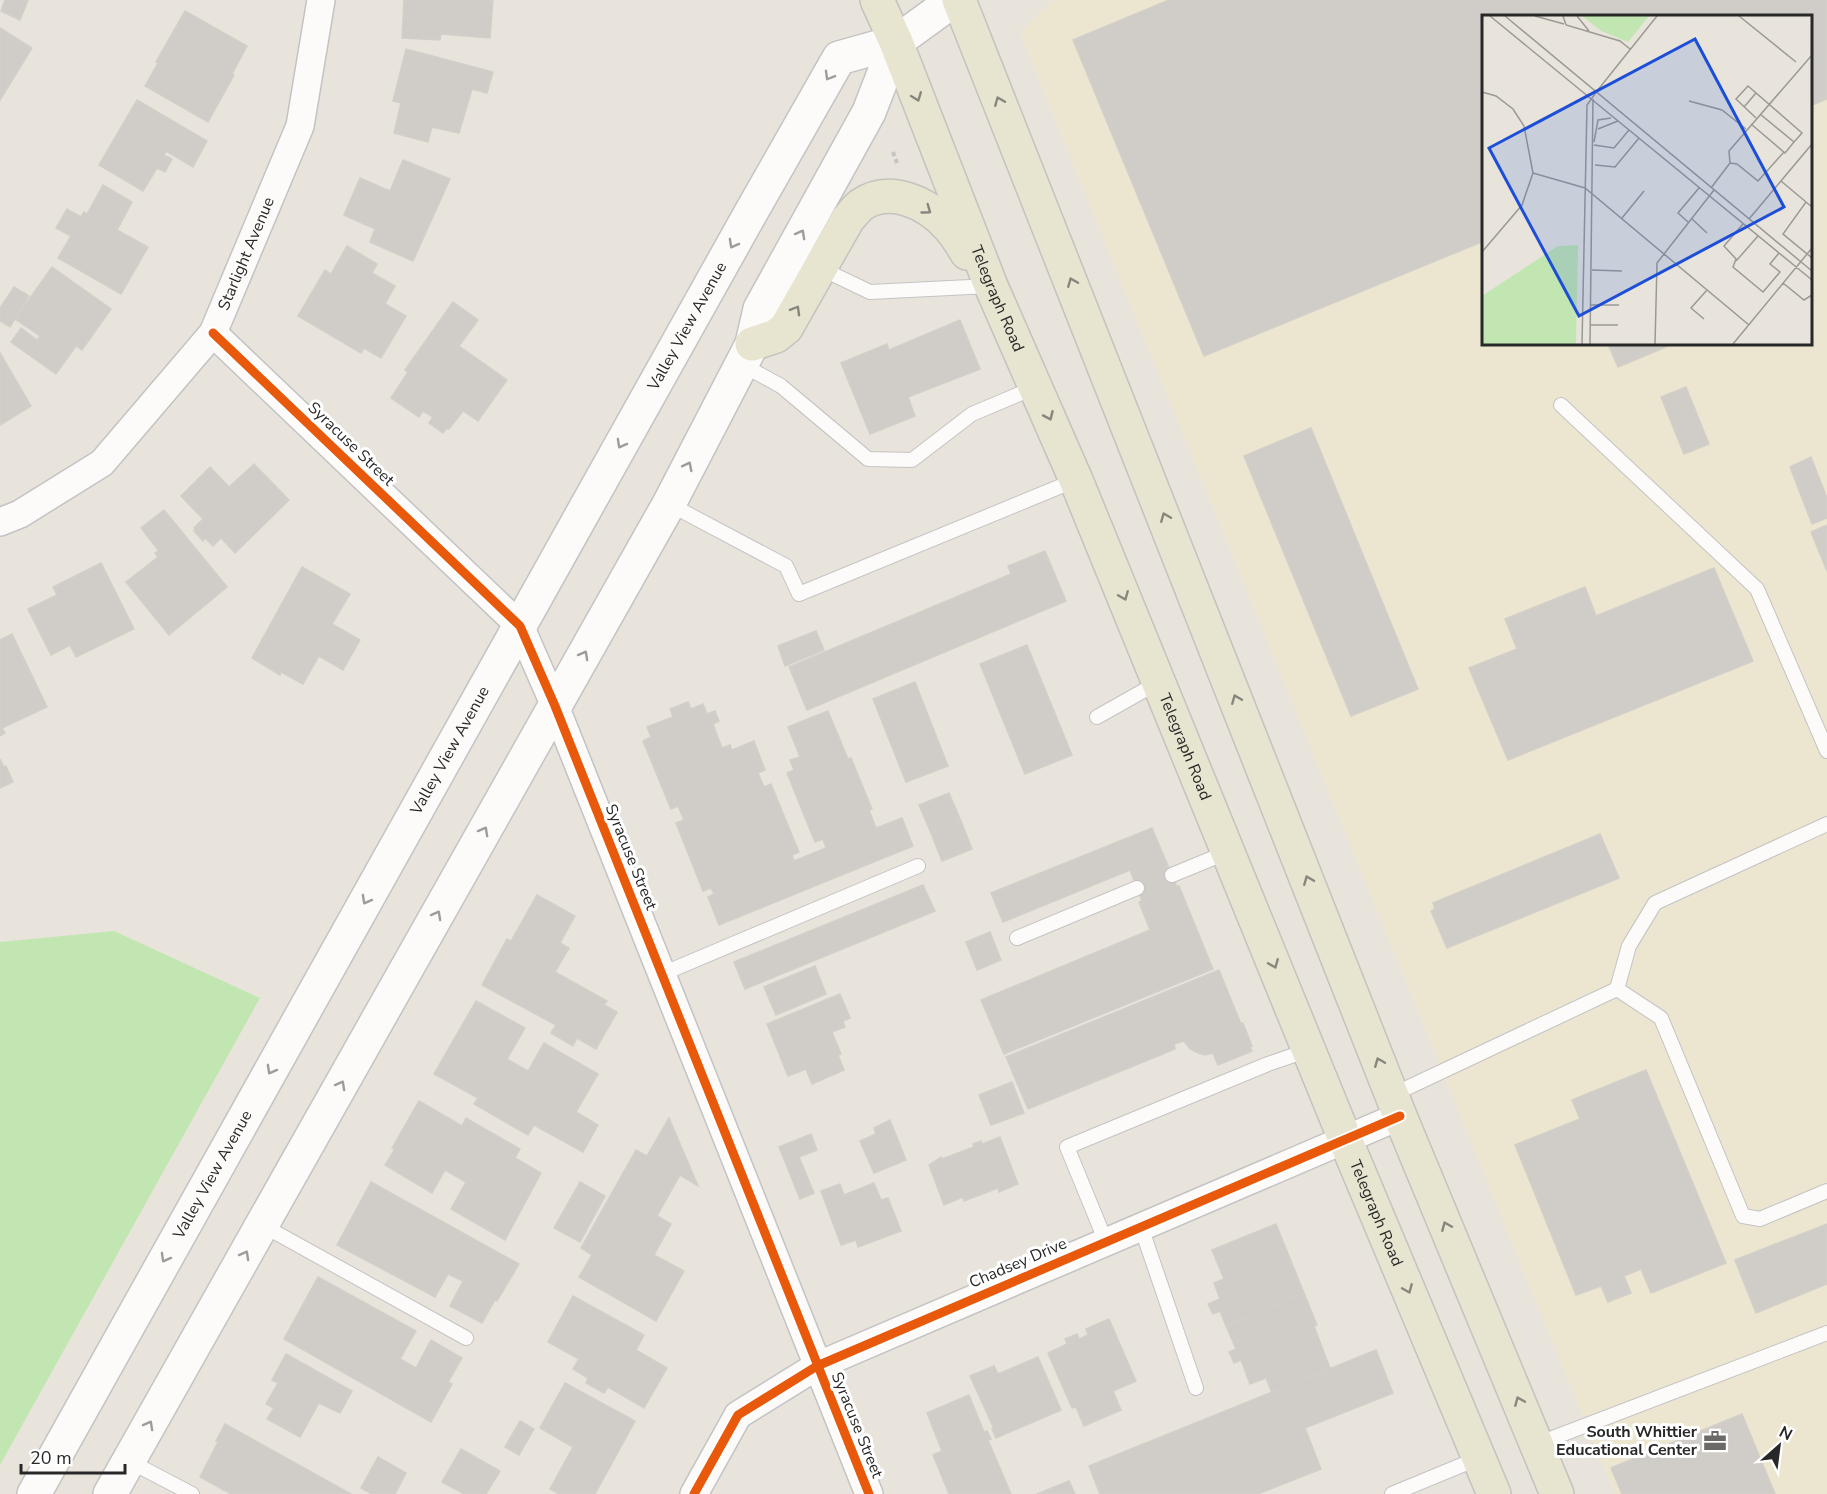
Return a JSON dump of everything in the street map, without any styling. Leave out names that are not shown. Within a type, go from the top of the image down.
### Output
[{"type":"main road","name":"Telegraph Road","points":[[877,0],[896,42],[991,286],[1076,480],[1345,1139],[1494,1494]]},
{"type":"main road","name":"Valley View Avenue","points":[[33,1494],[839,58],[896,42],[957,0]]},
{"type":"main road","points":[[957,0],[1396,1106],[1557,1494]]},
{"type":"main road","points":[[110,1494],[669,504],[747,354],[759,309],[869,112],[896,42]]},
{"type":"main road","points":[[747,354],[786,328],[848,219],[861,205],[879,198],[894,196],[907,198],[922,205],[948,225],[991,286]]},
{"type":"street","name":"Starlight Avenue","points":[[0,522],[20,514],[102,464],[213,333],[300,126],[321,0]]},
{"type":"street","name":"Syracuse Street","points":[[213,333],[520,626],[555,706],[869,1494]]},
{"type":"street","name":"Chadsey Drive","points":[[694,1494],[738,1416],[817,1366],[1345,1139],[1396,1106]]},
{"type":"lane","points":[[820,268],[870,292],[991,286]]},
{"type":"lane","points":[[747,354],[781,386],[868,459],[912,460],[972,414],[1036,387]]},
{"type":"lane","points":[[1561,405],[1757,589],[1827,751]]},
{"type":"lane","points":[[669,504],[786,566],[799,594],[1076,480]]},
{"type":"lane","points":[[1098,717],[1159,682]]},
{"type":"lane","points":[[1396,1106],[1617,989],[1629,946],[1655,903],[1827,824]]},
{"type":"lane","points":[[1172,876],[1228,852]]},
{"type":"lane","points":[[662,974],[918,866]]},
{"type":"lane","points":[[1017,938],[1137,888]]},
{"type":"lane","points":[[1617,989],[1661,1018],[1743,1216],[1760,1219],[1827,1191]]},
{"type":"lane","points":[[1106,1242],[1067,1147],[1268,1064],[1309,1050]]},
{"type":"lane","points":[[262,1225],[466,1338]]},
{"type":"lane","points":[[1141,1227],[1196,1388]]},
{"type":"lane","points":[[1537,1444],[1827,1333]]},
{"type":"lane","points":[[1392,1494],[1479,1458]]},
{"type":"lane","points":[[129,1461],[192,1494]]},
{"type":"shaded area","points":[[1057,0],[1827,0],[1827,1494],[1615,1494],[1020,34],[1049,3]]},
{"type":"green space","points":[[114,931],[260,998],[0,1465],[0,942]]},
{"type":"building","points":[[5,0],[28,0],[20,20],[1,11]]},
{"type":"building","points":[[404,0],[493,0],[490,38],[441,34],[440,40],[402,38]]},
{"type":"building","points":[[1169,0],[1827,0],[1827,99],[1812,105],[1812,15],[1482,15],[1482,242],[1204,356],[1073,40]]},
{"type":"building","points":[[185,11],[247,46],[208,122],[145,86]]},
{"type":"building","points":[[0,28],[32,48],[0,100]]},
{"type":"building","points":[[406,49],[493,72],[487,93],[472,89],[459,133],[432,127],[428,142],[394,133],[401,103],[393,101]]},
{"type":"building","points":[[137,100],[207,141],[193,167],[166,151],[164,155],[172,159],[165,172],[157,168],[143,191],[99,165]]},
{"type":"building","points":[[403,160],[450,179],[413,261],[370,242],[375,229],[344,215],[360,178],[390,191]]},
{"type":"building","points":[[103,185],[132,202],[117,230],[148,247],[121,294],[58,258],[71,236],[56,228],[67,209],[81,217],[84,212],[87,214]]},
{"type":"building","points":[[347,246],[377,264],[372,273],[395,286],[385,304],[406,316],[381,358],[364,348],[361,353],[298,316],[325,270],[331,274]]},
{"type":"building","points":[[52,267],[111,309],[82,350],[76,346],[56,374],[11,342],[21,328],[37,340],[40,336],[15,319]]},
{"type":"building","points":[[14,287],[29,296],[10,327],[0,321],[0,308]]},
{"type":"building","points":[[453,302],[478,320],[459,346],[507,380],[478,421],[463,411],[443,433],[429,423],[433,417],[423,411],[419,417],[391,398],[408,372],[405,370]]},
{"type":"building","points":[[960,320],[980,369],[908,397],[915,416],[870,434],[841,363],[887,344],[889,350]]},
{"type":"building","points":[[1608,345],[1671,345],[1618,367]]},
{"type":"building","points":[[0,353],[31,406],[0,425]]},
{"type":"building","points":[[1686,387],[1709,444],[1684,454],[1661,397]]},
{"type":"building","points":[[1311,428],[1418,689],[1351,716],[1244,456]]},
{"type":"building","points":[[1811,457],[1827,498],[1827,518],[1812,524],[1790,467]]},
{"type":"building","points":[[254,464],[289,500],[235,553],[221,538],[213,546],[205,538],[203,541],[194,528],[203,519],[181,496],[210,467],[229,487]]},
{"type":"building","points":[[164,510],[227,587],[169,635],[126,582],[158,557],[155,553],[159,551],[141,528]]},
{"type":"building","points":[[1827,525],[1827,571],[1811,532]]},
{"type":"building","points":[[1045,551],[1066,601],[807,710],[789,667],[1011,574],[1008,566]]},
{"type":"building","points":[[101,563],[134,629],[76,657],[70,645],[51,655],[28,609],[57,595],[53,587]]},
{"type":"building","points":[[302,567],[350,594],[332,624],[360,640],[343,670],[319,656],[303,684],[281,672],[280,675],[252,658]]},
{"type":"building","points":[[1714,568],[1753,661],[1508,760],[1469,668],[1517,649],[1505,619],[1585,587],[1596,616]]},
{"type":"building","points":[[816,631],[824,650],[785,666],[778,646]]},
{"type":"building","points":[[12,634],[47,707],[2,728],[5,733],[0,736],[0,640]]},
{"type":"building","points":[[1027,645],[1072,755],[1025,774],[980,664]]},
{"type":"building","points":[[915,682],[948,766],[906,782],[873,699]]},
{"type":"building","points":[[688,702],[691,709],[703,704],[707,714],[715,711],[719,721],[713,724],[722,748],[730,745],[732,750],[754,741],[765,770],[758,773],[764,787],[771,784],[799,852],[792,855],[794,861],[826,848],[823,839],[815,842],[787,773],[794,770],[790,760],[800,757],[788,727],[828,711],[872,809],[869,810],[876,828],[902,818],[913,846],[719,925],[708,897],[714,894],[711,888],[703,891],[676,823],[684,820],[678,806],[671,809],[643,741],[651,737],[647,727],[673,717],[670,709]]},
{"type":"building","points":[[0,759],[13,782],[0,788]]},
{"type":"building","points":[[949,793],[961,821],[931,833],[919,805]]},
{"type":"building","points":[[961,821],[972,849],[942,861],[931,833]]},
{"type":"building","points":[[1152,828],[1213,969],[1004,1054],[981,1000],[1150,930],[1130,870],[1003,922],[991,893]]},
{"type":"building","points":[[1600,834],[1619,878],[1447,948],[1431,911],[1435,909],[1433,903]]},
{"type":"building","points":[[923,885],[935,911],[745,989],[734,962]]},
{"type":"building","points":[[537,895],[575,916],[560,943],[569,948],[555,972],[607,1001],[604,1005],[617,1012],[596,1049],[577,1038],[573,1046],[551,1033],[556,1025],[482,985],[507,939],[511,941]]},
{"type":"building","points":[[990,932],[1001,960],[977,970],[966,942]]},
{"type":"building","points":[[815,966],[826,994],[776,1015],[764,987]]},
{"type":"building","points":[[1219,970],[1241,1024],[1243,1023],[1252,1051],[1218,1065],[1213,1053],[1205,1055],[1198,1053],[1190,1049],[1184,1041],[1174,1044],[1175,1049],[1028,1109],[1006,1057]]},
{"type":"building","points":[[840,994],[850,1018],[843,1021],[845,1027],[832,1032],[841,1054],[838,1055],[844,1070],[812,1084],[806,1069],[788,1076],[767,1024]]},
{"type":"building","points":[[476,1001],[525,1028],[507,1059],[528,1071],[544,1043],[598,1074],[576,1112],[598,1125],[583,1152],[534,1125],[528,1135],[474,1104],[478,1098],[434,1074]]},
{"type":"building","points":[[1646,1070],[1726,1263],[1651,1293],[1641,1269],[1624,1276],[1631,1293],[1608,1302],[1601,1286],[1576,1295],[1515,1145],[1580,1119],[1572,1100]]},
{"type":"building","points":[[1012,1082],[1024,1113],[991,1125],[979,1095]]},
{"type":"building","points":[[419,1101],[462,1126],[466,1118],[520,1149],[515,1158],[541,1173],[505,1240],[451,1209],[466,1182],[445,1170],[432,1193],[385,1165]]},
{"type":"building","points":[[669,1118],[698,1186],[680,1175],[657,1216],[671,1224],[654,1255],[684,1271],[656,1321],[579,1277],[592,1255],[581,1248],[636,1150],[647,1156]]},
{"type":"building","points":[[890,1120],[906,1160],[874,1173],[860,1141],[876,1134],[874,1128]]},
{"type":"building","points":[[811,1134],[817,1150],[799,1157],[814,1193],[800,1199],[779,1147]]},
{"type":"building","points":[[1000,1137],[1018,1184],[999,1192],[998,1188],[964,1201],[963,1197],[944,1205],[929,1165],[941,1157],[942,1159],[974,1147],[973,1144],[981,1141],[982,1144]]},
{"type":"building","points":[[371,1182],[519,1264],[482,1323],[450,1306],[463,1281],[448,1274],[435,1297],[337,1245]]},
{"type":"building","points":[[580,1182],[605,1196],[580,1242],[554,1228]]},
{"type":"building","points":[[874,1183],[881,1200],[888,1198],[901,1231],[858,1247],[856,1240],[841,1245],[821,1191],[840,1184],[844,1195]]},
{"type":"building","points":[[1276,1224],[1304,1293],[1226,1326],[1220,1311],[1213,1314],[1208,1304],[1220,1299],[1214,1283],[1224,1279],[1212,1250]]},
{"type":"building","points":[[1827,1224],[1827,1284],[1756,1313],[1735,1260]]},
{"type":"building","points":[[318,1277],[416,1331],[400,1359],[416,1368],[431,1340],[462,1358],[448,1382],[452,1384],[431,1422],[284,1339]]},
{"type":"building","points":[[1304,1293],[1317,1325],[1314,1326],[1330,1368],[1272,1393],[1266,1378],[1250,1384],[1241,1360],[1234,1363],[1229,1352],[1236,1349],[1226,1326]]},
{"type":"building","points":[[573,1296],[644,1335],[636,1350],[667,1368],[644,1408],[608,1387],[604,1393],[586,1383],[588,1378],[573,1369],[579,1359],[548,1342]]},
{"type":"building","points":[[1109,1319],[1136,1381],[1113,1391],[1121,1410],[1084,1426],[1076,1407],[1072,1408],[1048,1353],[1067,1344],[1065,1339],[1077,1334],[1079,1339],[1088,1335],[1086,1329]]},
{"type":"building","points":[[1376,1350],[1393,1393],[1305,1428],[1321,1469],[1258,1494],[1100,1494],[1089,1466]]},
{"type":"building","points":[[286,1354],[352,1391],[340,1413],[319,1403],[300,1437],[267,1419],[274,1408],[266,1404],[278,1383],[272,1380]]},
{"type":"building","points":[[1038,1357],[1061,1410],[996,1438],[970,1376],[994,1366],[998,1374]]},
{"type":"building","points":[[565,1383],[635,1421],[595,1494],[559,1494],[550,1489],[573,1447],[540,1428]]},
{"type":"building","points":[[969,1395],[984,1432],[987,1431],[991,1439],[988,1440],[1011,1494],[949,1494],[933,1455],[942,1451],[927,1413]]},
{"type":"building","name":"South Whittier Educational Center","points":[[1742,1414],[1775,1494],[1622,1494],[1611,1468]]},
{"type":"building","points":[[520,1421],[534,1429],[519,1455],[505,1447]]},
{"type":"building","points":[[225,1424],[351,1494],[231,1494],[200,1477]]},
{"type":"building","points":[[461,1449],[500,1471],[486,1494],[464,1494],[442,1482]]},
{"type":"building","points":[[378,1457],[406,1473],[395,1494],[372,1494],[361,1488]]},
{"type":"building","points":[[1069,1481],[1075,1494],[1037,1494]]},
{"type":"cycle path","points":[[213,333],[520,626],[555,706],[869,1494]]},
{"type":"cycle path","points":[[694,1494],[738,1415],[817,1366],[1400,1116]]},
{"type":"place","name":"South Whittier Educational Center","points":[[1715,1441]]}]
